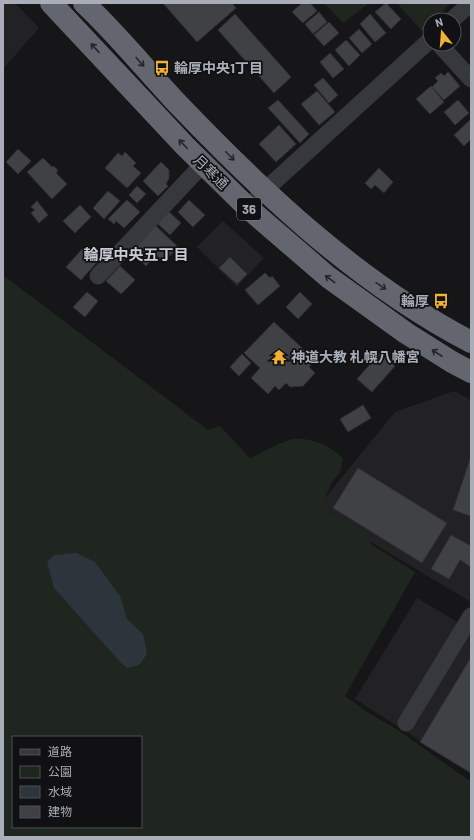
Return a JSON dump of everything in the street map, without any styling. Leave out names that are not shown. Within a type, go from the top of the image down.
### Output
[{"type":"highway","name":"月寒通","points":[[84,3],[104,22],[177,102],[264,191],[364,275],[471,342]]},
{"type":"highway","name":"月寒通","points":[[59,5],[203,164],[248,208],[328,277],[406,333],[452,362],[471,372]]},
{"type":"highway","points":[[406,333],[421,312]]},
{"type":"street","points":[[461,12],[471,3]]},
{"type":"street","points":[[248,208],[264,191],[422,47]]},
{"type":"street","points":[[446,52],[471,79]]},
{"type":"street","points":[[98,276],[203,164]]},
{"type":"street","points":[[406,723],[471,616]]},
{"type":"shaded area","points":[[3,3],[15,3],[39,28],[3,69]]},
{"type":"shaded area","points":[[223,221],[264,258],[237,287],[197,247]]},
{"type":"shaded area","points":[[454,391],[471,400],[471,602],[316,509],[395,412]]},
{"type":"shaded area","points":[[417,598],[471,630],[471,773],[355,699]]},
{"type":"green space","points":[[324,3],[369,3],[343,23]]},
{"type":"green space","points":[[397,3],[451,3],[441,12],[422,12],[422,31]]},
{"type":"green space","points":[[3,275],[208,430],[220,426],[250,458],[284,442],[294,439],[307,439],[327,446],[343,458],[340,473],[332,482],[324,500],[326,513],[332,517],[345,519],[365,533],[372,545],[415,572],[345,696],[367,712],[398,730],[471,782],[471,837],[3,837]]},
{"type":"water","points":[[76,553],[95,562],[120,596],[127,619],[143,634],[147,654],[139,665],[128,668],[122,664],[54,588],[47,562],[54,555]]},
{"type":"building","points":[[163,3],[232,3],[236,8],[197,42]]},
{"type":"building","points":[[302,3],[310,3],[317,11],[303,23],[292,12]]},
{"type":"building","points":[[386,3],[401,19],[391,29],[375,12]]},
{"type":"building","points":[[319,12],[327,22],[313,34],[305,24]]},
{"type":"building","points":[[235,14],[291,77],[274,93],[218,30]]},
{"type":"building","points":[[370,14],[386,33],[375,42],[360,24]]},
{"type":"building","points":[[329,22],[339,33],[324,46],[314,35]]},
{"type":"building","points":[[359,29],[372,44],[362,53],[349,38]]},
{"type":"building","points":[[346,40],[360,55],[349,66],[335,50]]},
{"type":"building","points":[[330,53],[344,69],[333,78],[320,62]]},
{"type":"building","points":[[448,72],[460,86],[444,100],[432,87],[438,81],[435,78],[441,73],[444,76]]},
{"type":"building","points":[[323,78],[338,95],[329,103],[314,85]]},
{"type":"building","points":[[431,86],[444,102],[430,114],[416,99]]},
{"type":"building","points":[[317,91],[335,112],[319,125],[301,104]]},
{"type":"building","points":[[278,100],[309,134],[300,143],[268,108]]},
{"type":"building","points":[[458,100],[469,113],[455,125],[444,112]]},
{"type":"building","points":[[471,119],[471,139],[464,146],[454,135]]},
{"type":"building","points":[[279,125],[296,144],[276,162],[259,144]]},
{"type":"building","points":[[18,149],[31,161],[18,174],[6,162]]},
{"type":"building","points":[[125,152],[136,163],[133,166],[141,173],[127,188],[105,168],[118,153],[122,156]]},
{"type":"building","points":[[43,158],[52,167],[54,166],[58,171],[56,173],[67,184],[52,199],[27,172]]},
{"type":"building","points":[[161,162],[169,170],[169,178],[166,184],[168,186],[158,196],[143,181]]},
{"type":"building","points":[[379,168],[393,182],[384,193],[375,185],[371,189],[365,183]]},
{"type":"building","points":[[137,186],[146,194],[137,203],[129,195]]},
{"type":"building","points":[[108,191],[120,201],[104,219],[93,208]]},
{"type":"building","points":[[127,200],[140,212],[124,228],[116,221],[114,224],[108,219]]},
{"type":"building","points":[[189,200],[205,215],[193,227],[178,212]]},
{"type":"building","points":[[37,201],[48,215],[39,223],[31,213],[35,210],[31,207]]},
{"type":"building","points":[[80,205],[91,217],[75,233],[63,221]]},
{"type":"building","points":[[167,210],[181,223],[170,235],[156,222]]},
{"type":"building","points":[[155,225],[178,247],[164,262],[156,255],[146,266],[130,251]]},
{"type":"building","points":[[83,248],[98,261],[81,280],[66,267]]},
{"type":"building","points":[[230,257],[247,274],[237,284],[219,268]]},
{"type":"building","points":[[120,266],[135,280],[121,294],[106,281]]},
{"type":"building","points":[[265,273],[270,278],[272,276],[280,286],[258,305],[245,290]]},
{"type":"building","points":[[87,292],[98,301],[85,317],[73,307]]},
{"type":"building","points":[[300,292],[312,304],[298,319],[286,307]]},
{"type":"building","name":"神道大教 札幌八幡宮","points":[[274,322],[315,360],[309,367],[315,373],[303,386],[290,387],[286,383],[279,390],[275,386],[268,394],[251,378],[260,368],[244,353]]},
{"type":"building","points":[[380,353],[395,366],[372,392],[357,379]]},
{"type":"building","points":[[242,354],[251,363],[239,376],[230,367]]},
{"type":"building","points":[[363,405],[371,418],[348,432],[340,419]]},
{"type":"building","points":[[471,456],[471,516],[453,510]]},
{"type":"building","points":[[358,468],[447,523],[422,563],[333,508]]},
{"type":"building","points":[[451,535],[471,546],[471,567],[460,560],[449,579],[431,569]]},
{"type":"building","points":[[470,659],[471,660],[471,773],[420,742]]},
{"type":"place","name":"輪厚中央1丁目","points":[[162,68]]},
{"type":"place","name":"輪厚","points":[[441,301]]},
{"type":"place","name":"神道大教 札幌八幡宮","points":[[279,357]]},
{"type":"district","name":"輪厚中央五丁目","points":[[136,255]]}]
